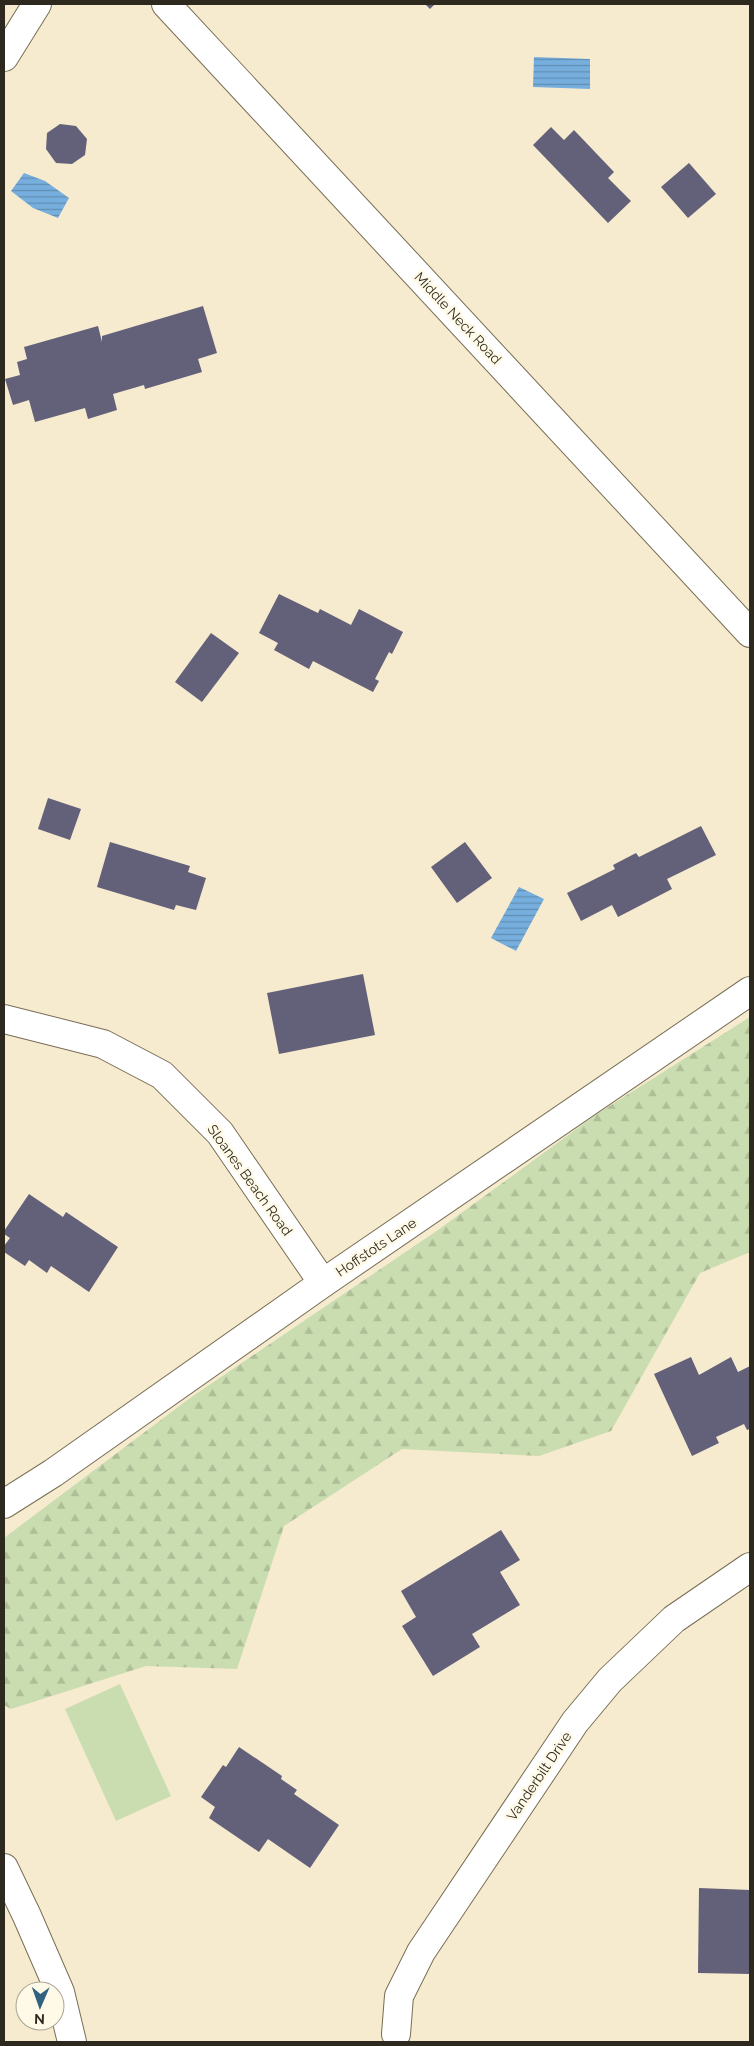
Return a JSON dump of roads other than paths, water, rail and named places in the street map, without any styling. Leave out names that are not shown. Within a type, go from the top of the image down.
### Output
[{"type":"street","points":[[4,57],[37,4]]},
{"type":"street","name":"Middle Neck Road","points":[[166,4],[750,634]]},
{"type":"street","name":"Hoffstots Lane","points":[[4,1504],[53,1473],[323,1283],[750,991]]},
{"type":"street","name":"Sloanes Beach Road","points":[[4,1019],[103,1044],[162,1075],[220,1133],[323,1283]]},
{"type":"street","name":"Vanderbilt Drive","points":[[396,2034],[399,1996],[421,1952],[575,1722],[610,1680],[674,1619],[750,1567]]},
{"type":"street","points":[[4,1868],[60,1992],[72,2042]]},
{"type":"water","points":[[534,57],[590,59],[590,89],[533,87]]},
{"type":"water","points":[[24,173],[45,181],[69,198],[58,218],[33,208],[11,191]]},
{"type":"water","points":[[519,887],[544,899],[516,951],[491,938]]}]
